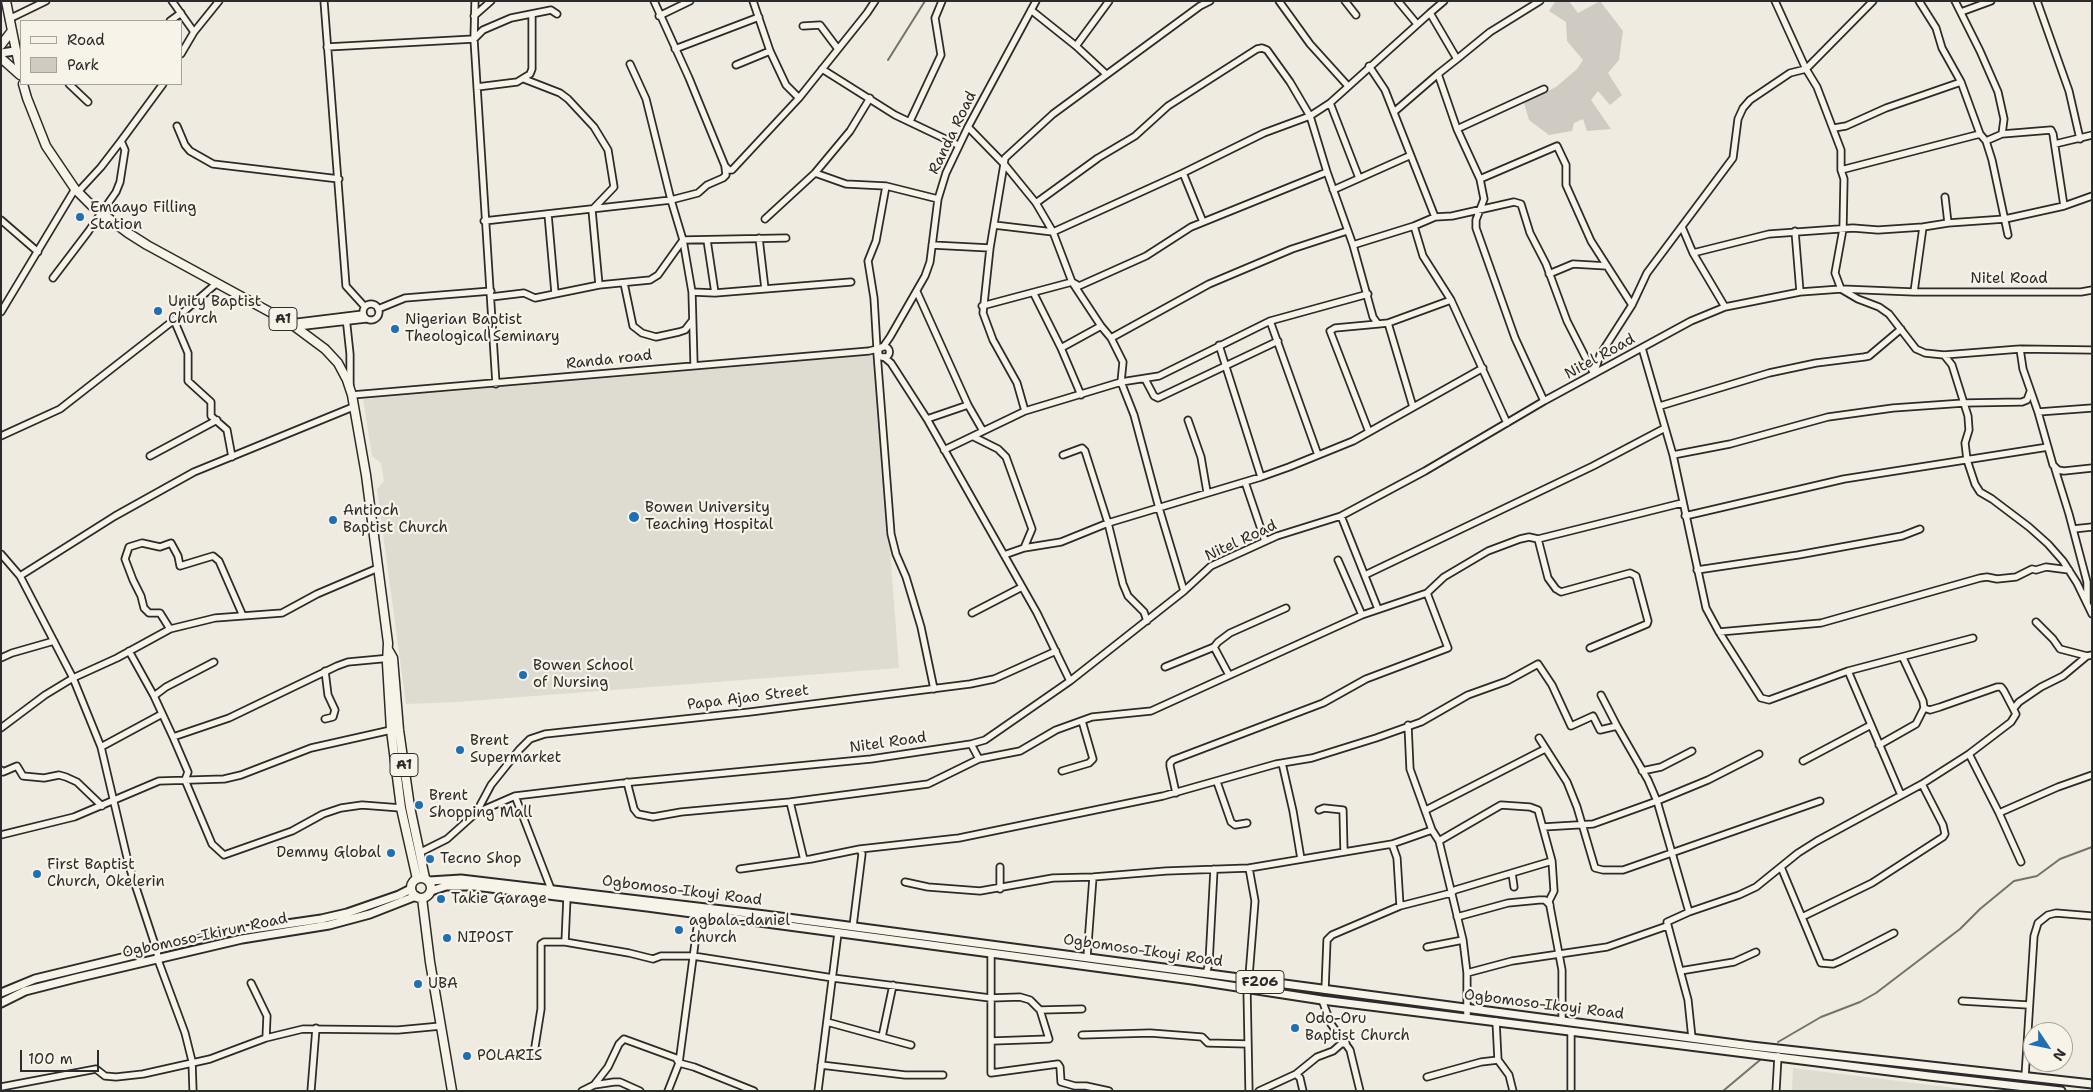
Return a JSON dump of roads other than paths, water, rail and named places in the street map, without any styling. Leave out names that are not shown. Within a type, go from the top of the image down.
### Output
[{"type":"highway","points":[[6,1],[20,71]]},
{"type":"highway","points":[[1,46],[11,32]]},
{"type":"highway","points":[[1,58],[10,64],[20,75]]},
{"type":"highway","name":"A1","points":[[23,85],[46,146],[76,190],[101,213],[148,245],[293,325],[325,349],[338,363],[351,392],[366,475],[410,807],[421,852],[424,880]]},
{"type":"highway","name":"A1","points":[[390,656],[391,730],[402,808],[424,880],[431,891]]},
{"type":"highway","points":[[424,880],[412,883],[416,894],[452,1091]]},
{"type":"highway","points":[[416,894],[427,896],[431,891]]},
{"type":"main road","points":[[1,46],[16,52]]},
{"type":"main road","points":[[1,52],[16,52]]},
{"type":"main road","name":"Ogbomoso-Ikoyi Road","points":[[424,880],[461,879],[551,889],[765,919],[838,933],[1322,1000],[2061,1091]]},
{"type":"main road","name":"Ogbomoso-Ikoyi Road","points":[[431,891],[454,885],[699,913],[853,926],[1692,1038],[2092,1084]]},
{"type":"main road","name":"Ogbomoso-Ikirun Road","points":[[1,994],[35,979],[225,933],[322,919],[347,913],[399,895],[416,894]]},
{"type":"main road","name":"Ogbomoso-Ikirun Road","points":[[1,1003],[25,991],[39,987],[242,939],[329,925],[370,914],[416,894]]},
{"type":"street","points":[[9,19],[46,1]]},
{"type":"street","points":[[172,1],[194,32]]},
{"type":"street","points":[[182,52],[194,32],[219,1]]},
{"type":"street","points":[[324,1],[346,286],[365,307],[365,316]]},
{"type":"street","points":[[475,1],[474,39],[484,222],[491,294],[496,384]]},
{"type":"street","points":[[474,16],[491,1]]},
{"type":"street","points":[[484,222],[671,200],[698,193],[707,185],[726,175],[725,166],[689,78],[659,16],[654,1]]},
{"type":"street","points":[[659,16],[690,1]]},
{"type":"street","points":[[754,1],[770,51],[786,85],[799,98]]},
{"type":"street","points":[[725,166],[732,170],[799,98],[868,13],[875,1]]},
{"type":"street","points":[[910,121],[941,55],[935,18],[942,1]]},
{"type":"street","name":"Randa Road","points":[[882,351],[917,292],[928,268],[938,199],[946,172],[968,126],[1036,1]]},
{"type":"street","points":[[1076,46],[1109,1]]},
{"type":"street","points":[[1025,411],[1017,383],[988,331],[982,306],[1005,158],[1053,114],[1199,3],[1210,1]]},
{"type":"street","points":[[1288,1],[1280,4],[1310,44],[1348,86]]},
{"type":"street","points":[[1345,1],[1356,16]]},
{"type":"street","points":[[1398,1],[1417,24]]},
{"type":"street","points":[[994,224],[1053,232],[1183,173],[1270,130],[1310,116],[1330,103],[1369,66],[1444,1]]},
{"type":"street","points":[[1394,112],[1490,32],[1540,1]]},
{"type":"street","points":[[1775,1],[1806,68],[1817,87],[1841,150],[1841,170],[1844,179],[1843,229],[1835,273],[1841,290],[1879,307],[1889,314],[1916,348],[1925,353],[1944,355],[2020,349],[2092,350]]},
{"type":"street","points":[[1594,374],[1600,355],[1632,305],[1647,273],[1733,158],[1738,119],[1743,108],[1750,100],[1790,73],[1806,68],[1873,1]]},
{"type":"street","points":[[1919,1],[1936,28],[1942,48],[1961,82],[1980,134],[1986,141],[1992,160],[2008,235]]},
{"type":"street","points":[[1955,1],[1998,92],[2004,119],[2002,134]]},
{"type":"street","points":[[1961,12],[1991,1]]},
{"type":"street","points":[[2037,1],[2069,91],[2080,139]]},
{"type":"street","points":[[327,47],[474,39],[483,30],[511,18],[551,10],[557,14]]},
{"type":"street","points":[[1031,10],[1076,46],[1106,74]]},
{"type":"street","points":[[1430,13],[1457,59]]},
{"type":"street","points":[[172,20],[181,14]]},
{"type":"street","points":[[477,87],[517,82],[524,79],[532,69],[532,14]]},
{"type":"street","points":[[675,49],[759,17]]},
{"type":"street","points":[[803,26],[820,25],[838,49]]},
{"type":"street","points":[[1036,204],[1098,158],[1136,136],[1168,106],[1257,49],[1262,48],[1267,50],[1290,82],[1310,116],[1347,232],[1353,244],[1373,317],[1378,324]]},
{"type":"street","points":[[736,65],[770,51]]},
{"type":"street","points":[[630,64],[646,100],[683,240],[692,292],[694,364]]},
{"type":"street","points":[[1369,66],[1385,90],[1409,156],[1435,217]]},
{"type":"street","points":[[822,69],[895,115],[958,145]]},
{"type":"street","points":[[1438,74],[1457,129],[1480,179],[1484,199],[1476,220],[1476,228],[1515,338],[1544,401]]},
{"type":"street","points":[[524,79],[560,93],[568,99],[594,127],[608,150],[614,187],[592,210],[599,285]]},
{"type":"street","points":[[1834,128],[1846,126],[1886,108],[1961,82]]},
{"type":"street","points":[[70,85],[88,102]]},
{"type":"street","points":[[1,312],[76,190],[101,167],[162,85]]},
{"type":"street","points":[[1457,129],[1544,88]]},
{"type":"street","points":[[765,219],[815,172],[850,131],[870,98]]},
{"type":"street","points":[[1330,103],[1359,178]]},
{"type":"street","points":[[177,126],[185,145],[190,151],[213,164],[339,179]]},
{"type":"street","points":[[968,126],[1005,165],[1036,204],[1053,232],[1072,282],[1100,326],[1111,338],[1123,362],[1121,382],[1134,415],[1158,508],[1184,591]]},
{"type":"street","points":[[1986,141],[2002,134],[2048,130],[2053,134],[2064,206]]},
{"type":"street","points":[[1841,170],[1980,134]]},
{"type":"street","points":[[2055,144],[2092,135]]},
{"type":"street","points":[[53,278],[119,187],[125,150],[121,141]]},
{"type":"street","points":[[1480,179],[1557,146],[1566,165],[1566,185],[1591,241],[1632,305]]},
{"type":"street","points":[[1333,190],[1409,156]]},
{"type":"street","points":[[815,172],[846,184],[886,186],[938,199]]},
{"type":"street","points":[[982,306],[1034,294],[1072,282],[1080,286],[1146,256],[1186,230],[1203,222],[1327,172]]},
{"type":"street","points":[[1183,173],[1203,222]]},
{"type":"street","points":[[886,186],[876,241],[868,261],[882,351],[891,534],[921,626],[934,689]]},
{"type":"street","points":[[1693,253],[1760,235],[1795,231],[1923,227],[1948,223],[2005,219],[2064,206],[2092,196]]},
{"type":"street","points":[[1945,197],[1948,223]]},
{"type":"street","points":[[1353,244],[1414,226],[1435,217],[1452,216],[1514,202],[1521,204],[1530,233],[1546,264],[1567,321],[1594,374]]},
{"type":"street","points":[[548,214],[555,293]]},
{"type":"street","points":[[1,220],[38,252]]},
{"type":"street","points":[[1414,226],[1424,256],[1451,300],[1507,423]]},
{"type":"street","points":[[1682,226],[1693,253],[1725,307]]},
{"type":"street","points":[[1914,292],[1923,227]]},
{"type":"street","points":[[1795,231],[1800,292]]},
{"type":"street","points":[[1111,338],[1209,284],[1292,249],[1347,232]]},
{"type":"street","points":[[759,238],[765,289]]},
{"type":"street","points":[[683,240],[786,238]]},
{"type":"street","points":[[378,309],[405,298],[524,293],[536,298],[599,285],[650,280],[654,278],[683,240]]},
{"type":"street","points":[[707,240],[715,293]]},
{"type":"street","points":[[932,245],[990,248]]},
{"type":"street","points":[[1549,274],[1573,264],[1607,266]]},
{"type":"street","points":[[692,292],[715,293],[851,282]]},
{"type":"street","points":[[1,436],[60,410],[174,320],[217,283]]},
{"type":"street","points":[[624,283],[633,326],[642,333],[656,337],[680,332],[692,321]]},
{"type":"street","name":"Nitel Road","points":[[421,852],[447,839],[476,813],[515,796],[627,782],[871,760],[971,744],[995,735],[1070,681],[1147,621],[1211,566],[1265,541],[1341,516],[1425,471],[1544,401],[1691,321],[1725,307],[1800,292],[1841,290],[2081,292],[2092,290]]},
{"type":"street","points":[[917,292],[968,405],[984,431]]},
{"type":"street","points":[[1034,294],[1081,395]]},
{"type":"street","points":[[944,450],[1025,411],[1121,382],[1159,376],[1270,321],[1368,294]]},
{"type":"street","points":[[1369,432],[1330,331],[1336,328],[1388,322],[1451,300]]},
{"type":"street","points":[[365,307],[372,304],[378,309]]},
{"type":"street","points":[[293,325],[346,320],[365,316],[371,320],[377,318],[378,309]]},
{"type":"street","points":[[174,320],[188,353],[188,381],[211,402],[211,416],[227,430],[232,457]]},
{"type":"street","points":[[346,320],[350,354],[351,392]]},
{"type":"street","points":[[1270,321],[1318,456]]},
{"type":"street","points":[[1388,322],[1413,407]]},
{"type":"street","points":[[1060,348],[1100,326]]},
{"type":"street","points":[[1660,406],[1770,373],[1816,363],[1869,356],[1901,329]]},
{"type":"street","points":[[1145,379],[1154,396],[1158,398],[1278,341]]},
{"type":"street","points":[[1219,345],[1261,477]]},
{"type":"street","points":[[1642,348],[1673,455],[1682,504],[1706,608],[1760,696],[1766,700],[1848,671],[1973,638]]},
{"type":"street","points":[[2020,349],[2023,369],[2038,412],[2089,582],[2087,606]]},
{"type":"street","points":[[882,351],[927,419],[1022,587],[1070,681]]},
{"type":"street","name":"Randa road","points":[[351,392],[496,384],[694,364],[882,351]]},
{"type":"street","points":[[1944,355],[1952,365],[1968,416],[1969,430],[1965,443],[1967,460],[1975,484],[1980,492],[1992,498],[2048,544],[2078,583],[2092,614]]},
{"type":"street","points":[[1004,555],[1024,548],[1060,542],[1108,523],[1261,477],[1318,456],[1369,432],[1483,368]]},
{"type":"street","points":[[1673,455],[1730,444],[1828,417],[1893,408],[1964,402],[2022,402],[2027,400],[2030,392]]},
{"type":"street","points":[[927,419],[968,405]]},
{"type":"street","points":[[20,576],[156,492],[194,472],[353,407]]},
{"type":"street","points":[[2038,412],[2092,408]]},
{"type":"street","points":[[150,456],[217,420]]},
{"type":"street","points":[[1188,420],[1200,457],[1207,492]]},
{"type":"street","points":[[1365,575],[1593,466],[1665,428]]},
{"type":"street","points":[[974,437],[998,449],[1006,457],[1032,529],[1024,548]]},
{"type":"street","points":[[1685,516],[1844,479],[2048,447]]},
{"type":"street","points":[[1063,455],[1084,449],[1108,523],[1123,584],[1128,596],[1144,612],[1147,621]]},
{"type":"street","points":[[2053,465],[2058,470],[2064,471],[2092,468]]},
{"type":"street","points":[[1245,482],[1265,541]]},
{"type":"street","points":[[627,782],[634,809],[643,816],[653,817],[681,812],[790,802],[928,784],[979,759],[1020,751],[1056,730],[1082,721],[1098,716],[1151,711],[1362,615],[1427,593],[1444,577],[1488,551],[1529,537],[1538,539],[1682,504]]},
{"type":"street","points":[[1341,516],[1378,609]]},
{"type":"street","points":[[2073,529],[2092,527]]},
{"type":"street","points":[[1697,570],[1798,555],[1902,536],[1920,529]]},
{"type":"street","points":[[1538,539],[1548,578],[1556,589],[1561,592],[1630,573],[1636,576],[1648,621],[1647,624],[1590,648]]},
{"type":"street","points":[[170,629],[160,613],[149,613],[144,608],[141,596],[125,559],[129,547],[142,543],[160,547],[171,543],[178,556],[180,566],[212,556],[218,561],[243,616]]},
{"type":"street","points":[[1,554],[20,576],[54,641],[73,678],[101,747],[129,866],[157,951],[158,960],[185,1033],[192,1061],[193,1091]]},
{"type":"street","points":[[1338,560],[1362,615]]},
{"type":"street","points":[[1719,632],[1821,623],[1980,578],[2016,577],[2032,569],[2036,570],[2046,567],[2069,570]]},
{"type":"street","points":[[1,728],[44,695],[73,678],[129,652],[170,629],[215,618],[282,612],[317,594],[378,568]]},
{"type":"street","points":[[972,613],[1022,587]]},
{"type":"street","points":[[1176,793],[1170,766],[1173,760],[1323,703],[1366,679],[1448,648],[1427,593]]},
{"type":"street","points":[[1165,667],[1214,648],[1218,642],[1230,633],[1286,608]]},
{"type":"street","points":[[2036,622],[2053,639],[2060,650],[2089,656]]},
{"type":"street","points":[[1,658],[12,652],[54,641]]},
{"type":"street","points":[[1214,648],[1228,675]]},
{"type":"street","name":"Papa Ajao Street","points":[[476,813],[492,785],[519,750],[530,739],[545,734],[750,712],[934,689],[994,679],[1056,651]]},
{"type":"street","points":[[129,652],[154,696],[173,737],[188,772],[185,780],[212,844],[224,854],[227,855],[292,831],[323,814],[341,808],[362,805],[402,808]]},
{"type":"street","points":[[173,737],[249,709],[325,671],[348,662],[390,656]]},
{"type":"street","points":[[2014,708],[2041,687],[2063,676],[2089,656]]},
{"type":"street","points":[[1880,745],[1916,724],[1924,708],[1903,658]]},
{"type":"street","points":[[154,696],[214,662]]},
{"type":"street","points":[[740,869],[804,860],[860,849],[976,835],[1176,793],[1282,763],[1312,758],[1420,722],[1468,695],[1507,681],[1538,664],[1552,685],[1571,726],[1593,716],[1600,730],[1617,726]]},
{"type":"street","points":[[325,671],[328,695],[335,710],[333,717],[325,719]]},
{"type":"street","points":[[1848,671],[1901,795]]},
{"type":"street","points":[[1692,1038],[1688,1000],[1667,926],[1669,921],[1739,895],[1760,884],[1798,853],[1922,784],[1969,754],[2014,719],[2016,714],[2001,687],[1930,710],[1924,708]]},
{"type":"street","points":[[1601,695],[1657,801],[1689,912]]},
{"type":"street","points":[[101,747],[162,714]]},
{"type":"street","points":[[1062,771],[1090,764],[1093,758],[1082,721]]},
{"type":"street","points":[[1408,725],[1410,769],[1432,830],[1439,841],[1458,917],[1467,973],[1467,1018]]},
{"type":"street","points":[[1803,761],[1871,725]]},
{"type":"street","points":[[1,835],[60,822],[160,781],[224,779],[241,775],[310,748],[391,730]]},
{"type":"street","points":[[1539,738],[1567,782],[1584,826],[1595,868],[1603,870],[1623,870],[1820,801]]},
{"type":"street","points":[[971,744],[979,759]]},
{"type":"street","points":[[1426,810],[1543,750]]},
{"type":"street","points":[[1642,771],[1661,767],[1692,751]]},
{"type":"street","points":[[1543,827],[1593,824],[1708,780],[1759,754]]},
{"type":"street","points":[[1969,754],[2021,862]]},
{"type":"street","points":[[1282,763],[1301,859]]},
{"type":"street","points":[[1,770],[3,772],[17,766],[23,776],[44,778],[59,775],[66,777],[78,782],[102,806]]},
{"type":"street","points":[[1999,813],[2058,787],[2092,775]]},
{"type":"street","points":[[1217,782],[1231,822],[1234,825],[1247,823]]},
{"type":"street","points":[[1802,917],[1872,883],[1943,837],[1945,834],[1942,825],[1922,784]]},
{"type":"street","points":[[515,796],[551,889]]},
{"type":"street","points":[[790,802],[804,860]]},
{"type":"street","points":[[1439,841],[1501,805],[1535,808],[1538,810],[1552,861],[1554,891],[1549,901],[1562,970],[1562,1020]]},
{"type":"street","points":[[1319,810],[1324,808],[1344,810],[1344,852]]},
{"type":"street","points":[[905,882],[928,887],[980,891],[1053,878],[1249,868],[1392,844],[1432,830]]},
{"type":"street","points":[[1392,844],[1397,858],[1400,906]]},
{"type":"street","points":[[853,926],[862,854],[860,849]]},
{"type":"street","points":[[1325,990],[1329,937],[1354,924],[1400,906],[1451,893],[1455,890],[1552,861]]},
{"type":"street","points":[[1781,867],[1819,960],[1825,964],[1840,961],[1894,933]]},
{"type":"street","points":[[1000,868],[1000,888]]},
{"type":"street","points":[[1247,980],[1250,976],[1255,901],[1249,868]]},
{"type":"street","points":[[1206,974],[1209,963],[1214,869]]},
{"type":"street","points":[[1512,873],[1514,887]]},
{"type":"street","points":[[1087,956],[1093,877]]},
{"type":"street","points":[[565,942],[567,897]]},
{"type":"street","points":[[1458,917],[1508,903],[1544,900],[1550,905]]},
{"type":"street","points":[[668,1091],[679,1063],[699,913]]},
{"type":"street","points":[[2025,1077],[2028,1005],[2034,936],[2038,923],[2048,914],[2092,916]]},
{"type":"street","points":[[1467,973],[1512,961],[1559,953],[1607,948],[1667,926]]},
{"type":"street","points":[[818,1091],[838,933]]},
{"type":"street","points":[[1427,946],[1462,940]]},
{"type":"street","points":[[534,1053],[541,1010],[541,944],[544,942],[565,942],[629,952],[653,959],[661,956],[692,956],[833,978],[990,998],[1020,997],[1030,1000],[1040,1010],[1049,1039],[992,1041]]},
{"type":"street","points":[[1680,971],[1734,962],[1756,952]]},
{"type":"street","points":[[991,953],[991,1073],[1058,1064],[1061,1082],[1109,1091]]},
{"type":"street","points":[[251,983],[267,1016],[266,1038]]},
{"type":"street","points":[[882,1037],[893,985]]},
{"type":"street","points":[[1247,989],[1250,1091]]},
{"type":"street","points":[[1322,1000],[1336,1034],[1346,1043],[1350,1050],[1360,1091]]},
{"type":"street","points":[[1962,1001],[2028,1005]]},
{"type":"street","points":[[1040,1010],[1082,1009]]},
{"type":"street","points":[[1496,1021],[1498,1060],[1508,1075],[1513,1091]]},
{"type":"street","points":[[826,1022],[911,1045]]},
{"type":"street","points":[[1,1087],[96,1069],[105,1076],[131,1076],[192,1061],[210,1059],[266,1038],[302,1029],[398,1030],[441,1026]]},
{"type":"street","points":[[311,1091],[316,1028]]},
{"type":"street","points":[[1570,1091],[1572,1032]]},
{"type":"street","points":[[1082,1035],[1150,1033],[1202,1037],[1208,1043],[1248,1044]]},
{"type":"street","points":[[594,1085],[608,1067],[619,1044],[624,1039],[676,1058],[679,1063],[754,1091]]},
{"type":"street","points":[[1259,1091],[1296,1074],[1316,1057],[1333,1051],[1341,1044],[1346,1043]]},
{"type":"street","points":[[1776,1091],[1778,1056]]},
{"type":"street","points":[[1427,1077],[1481,1062],[1498,1060]]},
{"type":"street","points":[[821,1065],[905,1075],[942,1075]]},
{"type":"street","points":[[1296,1074],[1300,1078],[1303,1091]]},
{"type":"street","points":[[582,1091],[594,1085],[620,1082],[640,1091]]},
{"type":"waterway","points":[[888,60],[925,1]]},
{"type":"waterway","points":[[1778,1042],[1821,1017],[1860,1002],[1876,993],[1960,929],[1980,909],[2014,881],[2037,876],[2060,859],[2092,847]]},
{"type":"waterway","points":[[1723,1091],[1760,1060]]},
{"type":"place","name":"Emaayo Filling Station","points":[[80,217]]},
{"type":"place","name":"Unity Baptist Church","points":[[158,311]]},
{"type":"place","name":"Nigerian Baptist Theological Seminary","points":[[395,329]]},
{"type":"place","name":"Bowen University Teaching Hospital","points":[[634,517]]},
{"type":"place","name":"Antioch Baptist Church","points":[[333,520]]},
{"type":"place","name":"Bowen School of Nursing","points":[[523,675]]},
{"type":"place","name":"Brent Supermarket","points":[[460,750]]},
{"type":"place","name":"Brent Shopping Mall","points":[[419,805]]},
{"type":"place","name":"Demmy Global","points":[[391,853]]},
{"type":"place","name":"Tecno Shop","points":[[430,859]]},
{"type":"place","name":"First Baptist Church, Okelerin","points":[[37,874]]},
{"type":"place","name":"Takie Garage","points":[[441,899]]},
{"type":"place","name":"agbala-daniel church","points":[[679,930]]},
{"type":"place","name":"NIPOST","points":[[447,938]]},
{"type":"place","name":"UBA","points":[[418,984]]},
{"type":"place","name":"Odo-Oru Baptist Church","points":[[1295,1028]]},
{"type":"place","name":"POLARIS","points":[[467,1056]]}]
